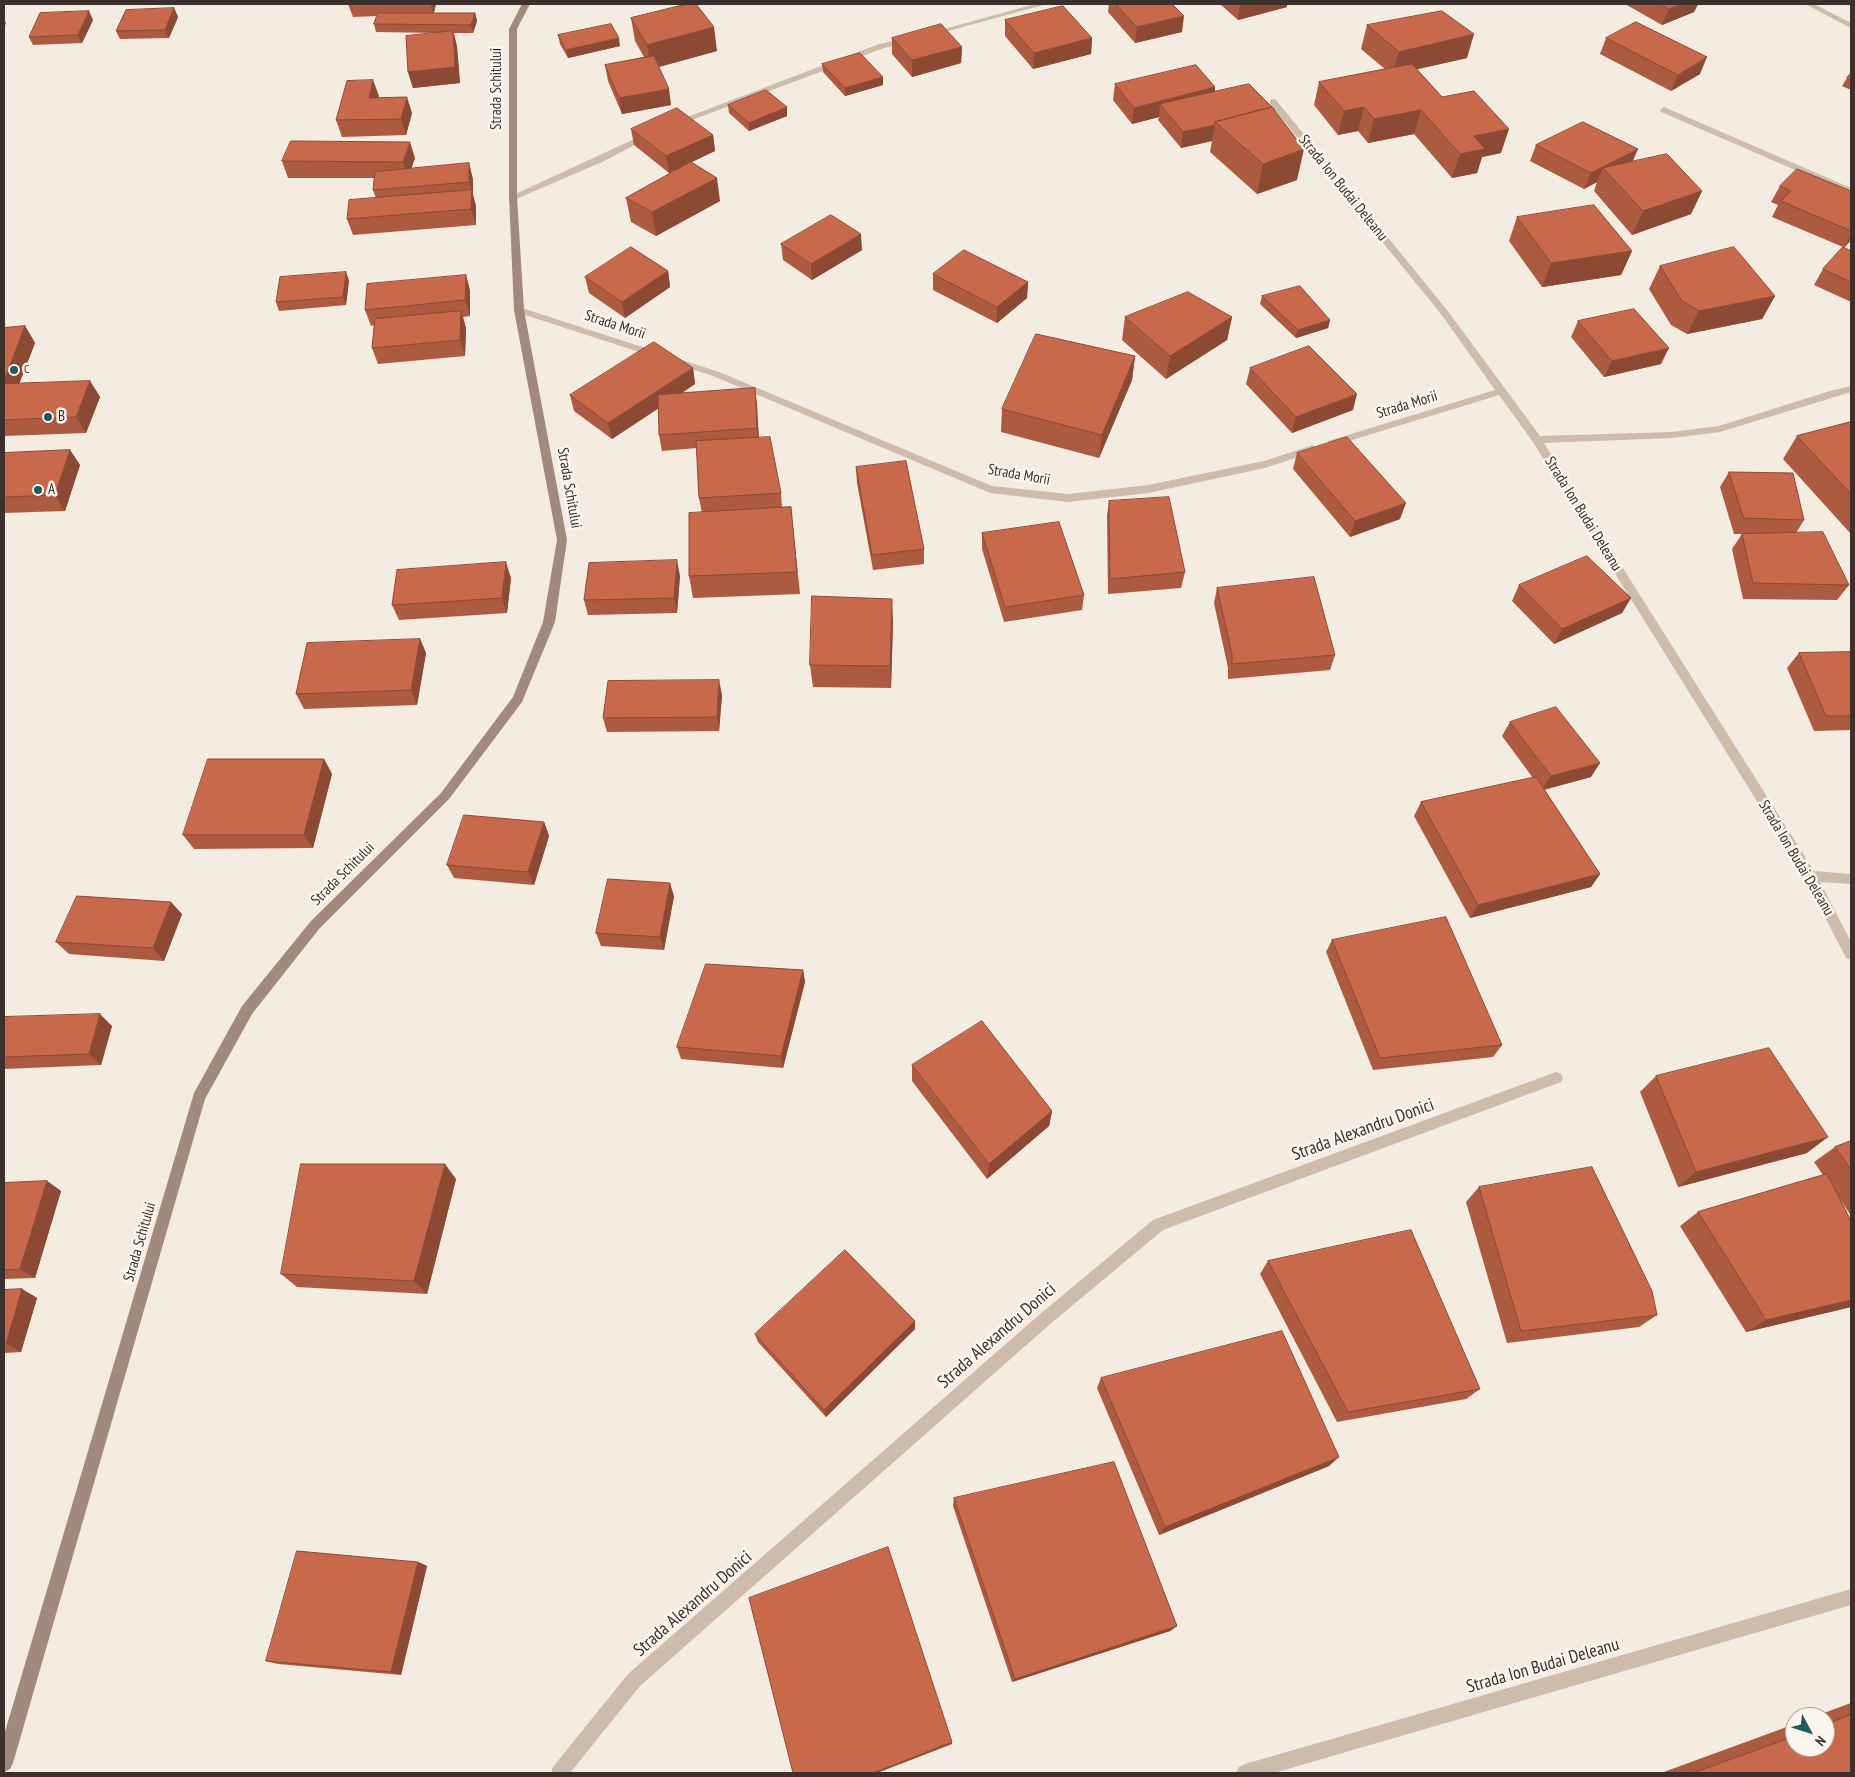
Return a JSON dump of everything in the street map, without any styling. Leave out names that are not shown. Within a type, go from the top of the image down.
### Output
[{"type":"main road","name":"Strada Schitului","points":[[4,1763],[199,1097],[247,1010],[315,925],[445,796],[518,699],[549,622],[562,540],[520,310],[513,196],[513,29],[526,4]]},
{"type":"street","points":[[668,126],[685,118],[882,46],[1043,4]]},
{"type":"street","points":[[1809,4],[1851,26]]},
{"type":"street","name":"Strada Ion Budai Deleanu","points":[[1273,102],[1444,312],[1537,440],[1810,876],[1851,954]]},
{"type":"street","points":[[1664,110],[1851,190]]},
{"type":"street","points":[[513,196],[599,160],[660,130]]},
{"type":"street","name":"Strada Morii","points":[[520,310],[716,374],[990,489],[1068,498],[1148,490],[1265,464],[1502,391]]},
{"type":"street","points":[[1537,440],[1672,435],[1720,429],[1851,389]]},
{"type":"street","points":[[1810,876],[1851,879]]},
{"type":"street","name":"Strada Alexandru Donici","points":[[559,1773],[634,1680],[1044,1320],[1158,1226],[1556,1078]]},
{"type":"street","name":"Strada Ion Budai Deleanu","points":[[1245,1773],[1851,1597]]},
{"type":"building","points":[[687,4],[696,4],[714,27],[647,45],[631,18]]},
{"type":"building","points":[[1116,4],[1172,4],[1184,16],[1137,27]]},
{"type":"building","points":[[1659,4],[1682,4],[1669,9]]},
{"type":"building","points":[[1063,6],[1092,38],[1034,53],[1005,20]]},
{"type":"building","points":[[174,8],[165,30],[116,31],[126,10]]},
{"type":"building","points":[[89,11],[78,35],[29,37],[40,13]]},
{"type":"building","points":[[1442,11],[1474,34],[1399,52],[1367,25]]},
{"type":"building","points":[[378,13],[475,13],[471,25],[374,24]]},
{"type":"building","points":[[1636,22],[1707,57],[1678,75],[1606,38]]},
{"type":"building","points":[[611,24],[619,38],[566,50],[558,35]]},
{"type":"building","points":[[941,24],[962,47],[912,60],[892,38]]},
{"type":"building","points":[[453,31],[455,67],[408,72],[406,36]]},
{"type":"building","points":[[860,53],[883,77],[845,88],[822,64]]},
{"type":"building","points":[[654,56],[669,89],[619,98],[605,65]]},
{"type":"building","points":[[1412,64],[1442,97],[1474,91],[1509,129],[1474,136],[1485,149],[1460,154],[1421,110],[1374,119],[1364,107],[1344,111],[1319,82]]},
{"type":"building","points":[[1196,65],[1215,87],[1134,108],[1115,84]]},
{"type":"building","points":[[373,80],[369,98],[407,97],[401,119],[336,120],[347,81]]},
{"type":"building","points":[[1249,84],[1272,107],[1215,122],[1215,125],[1183,132],[1160,104]]},
{"type":"building","points":[[766,90],[787,107],[749,123],[728,105]]},
{"type":"building","points":[[1272,107],[1304,149],[1263,164],[1215,122]]},
{"type":"building","points":[[677,108],[713,135],[666,156],[631,129]]},
{"type":"building","points":[[1583,122],[1638,149],[1591,173],[1536,145]]},
{"type":"building","points":[[291,141],[410,142],[403,162],[282,161]]},
{"type":"building","points":[[1667,154],[1702,191],[1643,211],[1603,168]]},
{"type":"building","points":[[691,162],[717,178],[652,212],[626,198]]},
{"type":"building","points":[[469,163],[469,182],[373,190],[375,172]]},
{"type":"building","points":[[1797,169],[1851,191],[1851,231],[1781,201],[1791,191],[1780,186]]},
{"type":"building","points":[[472,190],[471,209],[347,219],[349,200]]},
{"type":"building","points":[[1594,205],[1632,251],[1551,263],[1517,217]]},
{"type":"building","points":[[831,215],[861,234],[811,264],[781,244]]},
{"type":"building","points":[[631,247],[668,271],[622,302],[585,277]]},
{"type":"building","points":[[1734,247],[1775,296],[1699,311],[1682,301],[1660,266]]},
{"type":"building","points":[[1843,247],[1851,251],[1851,282],[1823,269]]},
{"type":"building","points":[[964,250],[1028,282],[997,307],[933,274]]},
{"type":"building","points":[[346,272],[343,297],[276,302],[280,277]]},
{"type":"building","points":[[466,275],[465,300],[365,310],[367,284]]},
{"type":"building","points":[[1300,286],[1330,320],[1298,330],[1262,296]]},
{"type":"building","points":[[1188,292],[1232,317],[1170,356],[1125,317]]},
{"type":"building","points":[[1634,309],[1669,348],[1612,361],[1578,321]]},
{"type":"building","points":[[461,311],[460,340],[372,348],[375,319]]},
{"type":"building","points":[[25,326],[4,381],[4,328]]},
{"type":"building","points":[[1036,334],[1135,356],[1102,435],[1002,409]]},
{"type":"building","points":[[654,342],[693,368],[608,423],[570,395]]},
{"type":"building","points":[[1309,346],[1357,394],[1296,417],[1250,368]]},
{"type":"building","points":[[90,381],[76,417],[4,420],[4,384]]},
{"type":"building","points":[[755,388],[757,428],[659,435],[658,395]]},
{"type":"building","points":[[1851,422],[1851,494],[1797,436]]},
{"type":"building","points":[[770,437],[781,493],[699,498],[696,441]]},
{"type":"building","points":[[1347,437],[1406,503],[1355,521],[1297,453]]},
{"type":"building","points":[[70,450],[55,495],[4,497],[4,453]]},
{"type":"building","points":[[906,461],[924,549],[872,555],[856,467]]},
{"type":"building","points":[[1729,472],[1793,473],[1804,520],[1744,518]]},
{"type":"building","points":[[1169,497],[1185,572],[1110,579],[1109,501]]},
{"type":"building","points":[[791,507],[797,572],[689,576],[689,513]]},
{"type":"building","points":[[1059,522],[1084,595],[1005,607],[982,533]]},
{"type":"building","points":[[1823,532],[1849,585],[1753,583],[1742,534]]},
{"type":"building","points":[[1587,556],[1631,598],[1562,629],[1519,585]]},
{"type":"building","points":[[677,560],[674,598],[584,600],[589,563]]},
{"type":"building","points":[[506,562],[502,598],[392,605],[397,570]]},
{"type":"building","points":[[1314,577],[1335,655],[1232,664],[1232,654],[1217,588]]},
{"type":"building","points":[[812,596],[892,599],[890,666],[810,665]]},
{"type":"building","points":[[420,639],[411,690],[296,694],[307,643]]},
{"type":"building","points":[[1851,652],[1851,716],[1826,716],[1799,653]]},
{"type":"building","points":[[719,680],[717,717],[603,718],[608,681]]},
{"type":"building","points":[[1556,707],[1600,763],[1551,776],[1510,722]]},
{"type":"building","points":[[208,759],[324,759],[304,835],[183,835]]},
{"type":"building","points":[[1536,777],[1600,874],[1478,905],[1421,802]]},
{"type":"building","points":[[464,815],[544,822],[528,872],[447,865]]},
{"type":"building","points":[[608,879],[670,883],[660,937],[596,933]]},
{"type":"building","points":[[77,896],[171,902],[153,948],[56,942]]},
{"type":"building","points":[[1446,917],[1502,1045],[1380,1058],[1332,940]]},
{"type":"building","points":[[706,964],[803,970],[781,1056],[677,1047]]},
{"type":"building","points":[[100,1014],[89,1054],[4,1057],[4,1017]]},
{"type":"building","points":[[982,1021],[1052,1111],[989,1164],[912,1065]]},
{"type":"building","points":[[1769,1048],[1828,1137],[1696,1172],[1656,1076]]},
{"type":"building","points":[[1851,1141],[1851,1170],[1835,1147]]},
{"type":"building","points":[[301,1164],[445,1164],[414,1281],[281,1274]]},
{"type":"building","points":[[1592,1167],[1652,1291],[1657,1315],[1521,1331],[1479,1187]]},
{"type":"building","points":[[1827,1174],[1851,1221],[1851,1300],[1766,1320],[1698,1212]]},
{"type":"building","points":[[47,1181],[20,1269],[4,1270],[4,1183]]},
{"type":"building","points":[[1411,1230],[1480,1389],[1348,1412],[1268,1261]]},
{"type":"building","points":[[845,1250],[915,1321],[824,1410],[755,1334]]},
{"type":"building","points":[[22,1289],[6,1344],[4,1344],[4,1290]]},
{"type":"building","points":[[1282,1331],[1339,1457],[1165,1527],[1101,1378]]},
{"type":"building","points":[[1114,1462],[1177,1626],[1015,1679],[954,1498]]},
{"type":"building","points":[[888,1547],[952,1742],[873,1773],[793,1773],[749,1598]]},
{"type":"building","points":[[297,1551],[418,1562],[391,1672],[266,1661]]},
{"type":"building","points":[[1851,1715],[1851,1773],[1693,1773],[1785,1740],[1785,1757],[1835,1757],[1835,1721]]},
{"type":"place","name":"C","points":[[14,370]]},
{"type":"place","name":"B","points":[[48,417]]},
{"type":"place","name":"A","points":[[38,490]]}]
